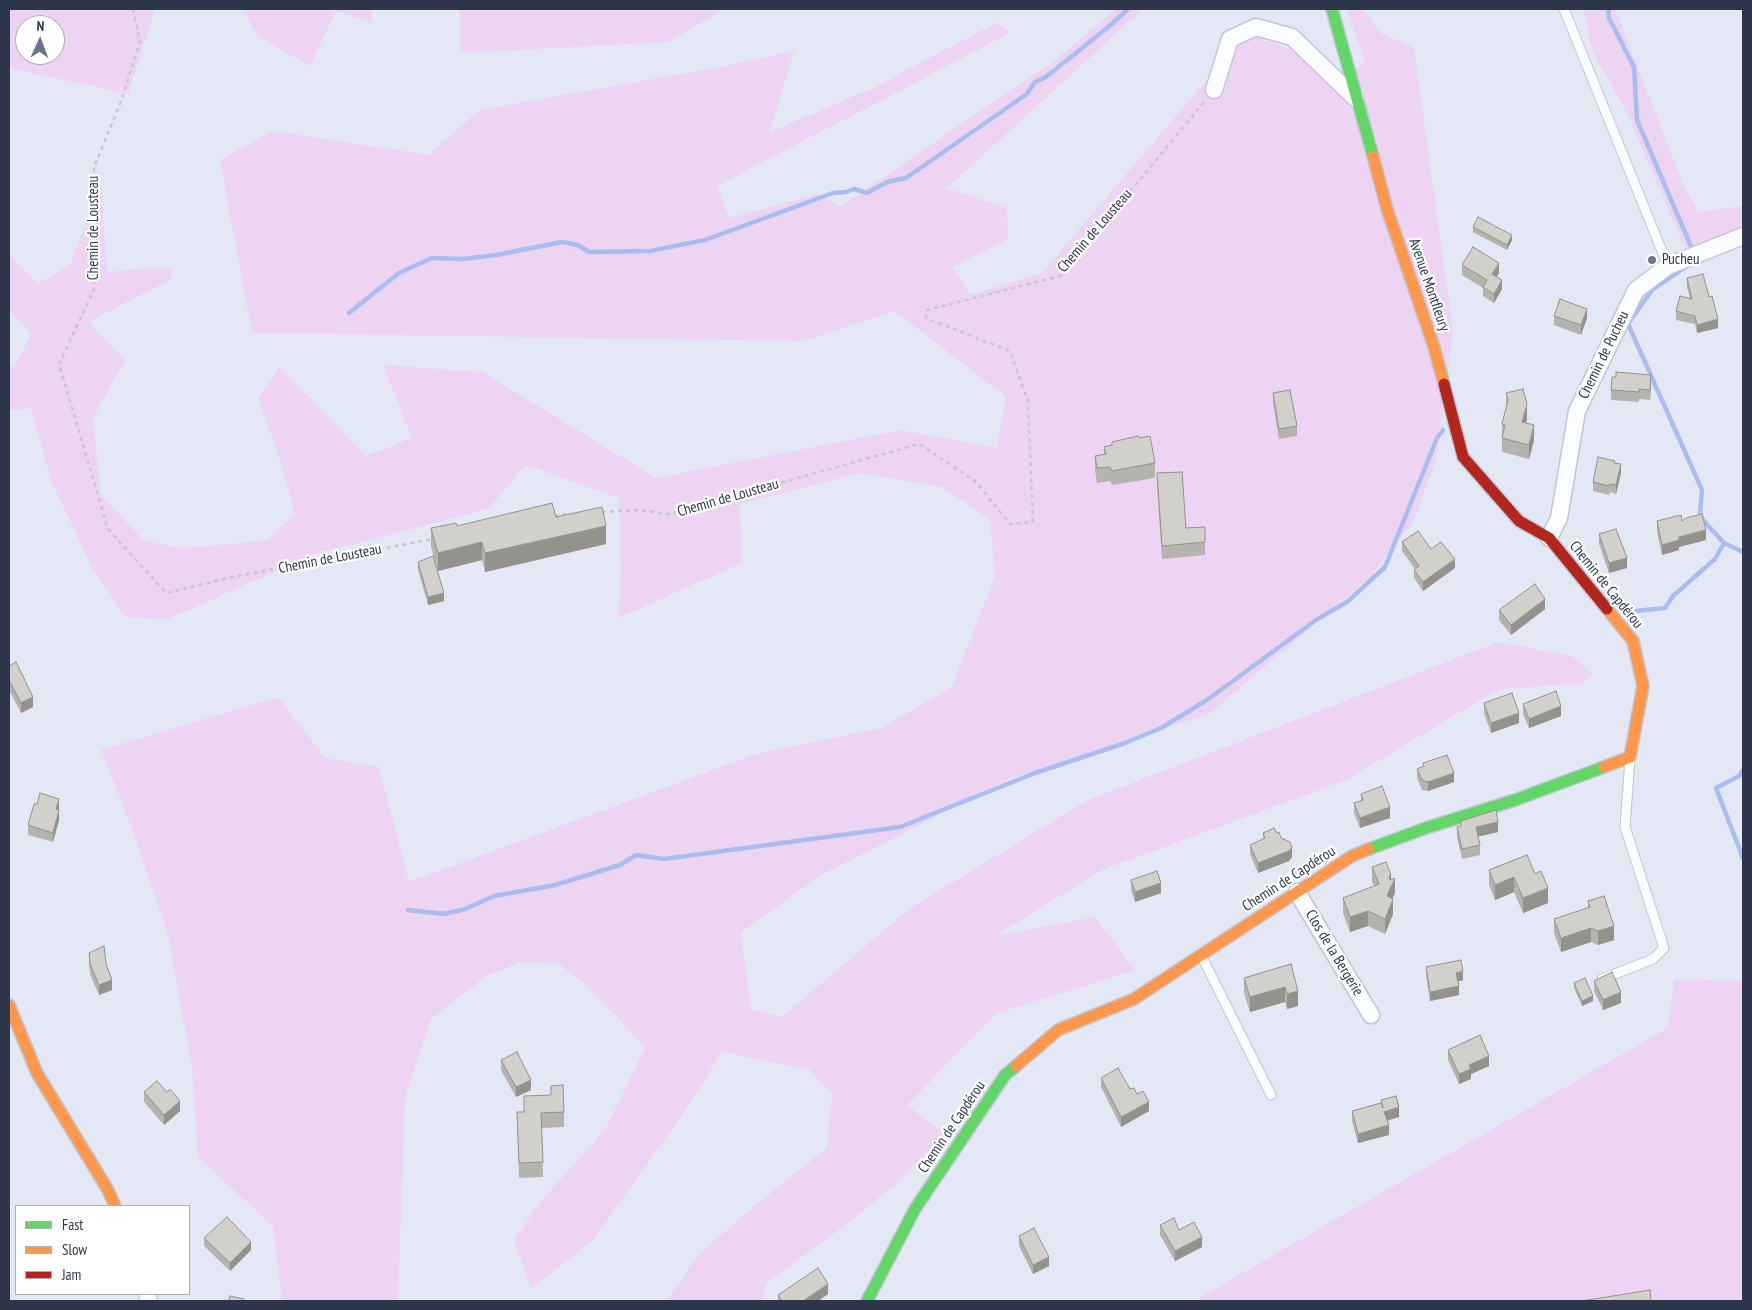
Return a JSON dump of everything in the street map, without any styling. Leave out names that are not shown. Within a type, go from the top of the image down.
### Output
[{"type":"street","name":"Avenue Montfleury","points":[[1332,9],[1387,209],[1434,347],[1463,457],[1519,521],[1549,538]]},
{"type":"street","points":[[1214,90],[1230,38],[1256,27],[1292,37],[1357,100]]},
{"type":"street","name":"Chemin de Pucheu","points":[[1549,538],[1558,518],[1577,411],[1636,290],[1668,266],[1743,236]]},
{"type":"street","name":"Chemin de Capdérou","points":[[868,1301],[915,1209],[1005,1075],[1058,1030],[1134,999],[1352,856],[1426,828],[1515,800],[1630,758],[1643,686],[1633,641],[1549,538]]},
{"type":"street","name":"Clos de la Bergerie","points":[[1297,892],[1371,1014]]},
{"type":"street","points":[[9,1005],[37,1073],[108,1190],[115,1205]]},
{"type":"lane","points":[[1564,9],[1668,266]]},
{"type":"lane","points":[[1598,980],[1653,959],[1664,948],[1625,827],[1630,758]]},
{"type":"lane","points":[[1200,955],[1271,1095]]},
{"type":"path","name":"Chemin de Lousteau","points":[[133,9],[140,42],[119,107],[94,167],[94,290],[59,364],[108,529],[166,593],[237,576],[433,539]]},
{"type":"path","name":"Chemin de Lousteau","points":[[599,512],[638,510],[669,514],[919,444],[975,481],[1010,524],[1033,522],[1028,402],[1010,351],[926,318],[926,310],[1060,276],[1214,90]]},
{"type":"path","points":[[550,517],[580,513]]},
{"type":"shaded area","points":[[9,9],[155,9],[128,94],[9,68]]},
{"type":"shaded area","points":[[242,9],[371,9],[372,23],[336,11],[310,66],[259,37]]},
{"type":"shaded area","points":[[459,9],[724,9],[668,42],[461,53]]},
{"type":"shaded area","points":[[1116,9],[1143,9],[947,188],[1007,208],[1008,240],[952,267],[970,295],[1042,273],[1247,33],[1323,62],[1346,84],[1365,61],[1346,9],[1363,9],[1380,33],[1414,47],[1453,332],[1436,459],[1414,520],[1369,578],[1209,714],[1009,779],[821,875],[741,932],[751,1009],[782,1017],[909,909],[1088,800],[1498,642],[1572,656],[1594,675],[1582,683],[1497,690],[1346,780],[1102,870],[995,936],[1095,917],[1135,970],[995,1014],[907,1105],[945,1135],[892,1187],[847,1224],[767,1282],[761,1301],[667,1301],[697,1256],[758,1203],[827,1148],[832,1094],[810,1070],[722,1052],[682,1115],[593,1240],[531,1289],[514,1241],[540,1202],[605,1130],[645,1048],[586,985],[559,964],[519,962],[485,977],[431,1019],[405,1097],[398,1301],[282,1301],[273,1226],[198,1157],[192,1068],[167,930],[124,807],[101,750],[278,697],[325,758],[379,767],[409,882],[759,753],[882,728],[952,687],[995,576],[990,519],[942,487],[859,473],[740,504],[742,563],[618,618],[621,575],[619,498],[526,465],[488,509],[315,554],[168,619],[126,617],[91,566],[51,480],[31,408],[9,411],[9,365],[14,368],[32,333],[9,311],[9,254],[37,284],[70,265],[101,186],[107,272],[171,267],[171,279],[88,322],[125,360],[93,418],[101,495],[144,541],[182,548],[266,541],[295,513],[276,448],[258,398],[280,367],[366,456],[412,438],[383,365],[482,372],[656,478],[901,430],[997,448],[1006,397],[895,311],[803,341],[252,333],[220,160],[273,131],[428,155],[480,110],[720,67],[794,51],[770,132],[871,89],[998,22],[1010,33],[717,186],[729,218],[818,194],[841,206],[1054,61]]},
{"type":"shaded area","points":[[1584,9],[1615,9],[1684,186],[1698,212],[1743,206],[1743,226],[1697,248],[1685,248],[1627,113],[1593,52]]},
{"type":"shaded area","points":[[1674,979],[1743,981],[1743,1301],[1194,1301],[1668,1028]]},
{"type":"building","points":[[1478,217],[1512,235],[1507,245],[1473,227]]},
{"type":"building","points":[[1473,247],[1499,263],[1492,274],[1502,280],[1494,294],[1483,287],[1487,280],[1462,265]]},
{"type":"building","points":[[1703,274],[1709,297],[1712,296],[1718,319],[1697,325],[1695,316],[1676,311],[1680,296],[1692,299],[1687,278]]},
{"type":"building","points":[[1560,299],[1587,309],[1581,325],[1554,316]]},
{"type":"building","points":[[1616,372],[1651,375],[1650,390],[1639,389],[1639,392],[1611,390],[1612,377],[1616,377]]},
{"type":"building","points":[[1523,389],[1527,404],[1522,422],[1534,425],[1529,445],[1502,438],[1505,425],[1502,424],[1508,400],[1506,393]]},
{"type":"building","points":[[1290,390],[1297,426],[1279,429],[1273,393]]},
{"type":"building","points":[[1138,436],[1139,438],[1150,436],[1155,463],[1112,471],[1110,467],[1097,468],[1095,456],[1106,454],[1104,447],[1112,445],[1112,442]]},
{"type":"building","points":[[1598,457],[1621,464],[1616,485],[1610,484],[1609,486],[1593,482]]},
{"type":"building","points":[[1182,472],[1186,528],[1205,527],[1205,542],[1162,546],[1157,473]]},
{"type":"building","points":[[552,503],[556,517],[602,507],[606,526],[485,553],[482,542],[438,553],[431,528],[456,523],[457,526]]},
{"type":"building","points":[[1702,514],[1706,530],[1679,537],[1679,540],[1662,545],[1657,521],[1681,515],[1682,521],[1686,518]]},
{"type":"building","points":[[1616,529],[1627,558],[1609,563],[1599,534]]},
{"type":"building","points":[[1418,531],[1431,549],[1441,542],[1455,559],[1423,582],[1414,570],[1419,566],[1402,542]]},
{"type":"building","points":[[433,556],[444,593],[428,597],[418,562]]},
{"type":"building","points":[[1535,584],[1545,599],[1511,625],[1499,610]]},
{"type":"building","points":[[16,662],[33,697],[21,703],[9,680],[9,666]]},
{"type":"building","points":[[1556,691],[1561,706],[1529,719],[1523,704]]},
{"type":"building","points":[[1512,693],[1519,713],[1491,723],[1484,703]]},
{"type":"building","points":[[1447,755],[1454,773],[1428,782],[1422,780],[1417,769],[1424,766],[1423,763]]},
{"type":"building","points":[[1382,786],[1390,807],[1360,818],[1354,803],[1363,800],[1361,794]]},
{"type":"building","points":[[40,793],[59,799],[56,809],[59,810],[53,833],[28,825],[34,804],[37,804]]},
{"type":"building","points":[[1496,810],[1498,822],[1476,827],[1480,845],[1462,849],[1457,827],[1461,826],[1461,821]]},
{"type":"building","points":[[1274,828],[1277,833],[1279,832],[1281,838],[1290,842],[1292,847],[1289,851],[1258,863],[1250,845],[1265,838],[1263,833]]},
{"type":"building","points":[[1527,855],[1535,874],[1541,871],[1548,888],[1523,898],[1514,877],[1495,885],[1489,870]]},
{"type":"building","points":[[1386,862],[1391,875],[1389,876],[1390,880],[1395,878],[1387,896],[1393,899],[1385,919],[1368,911],[1350,917],[1343,898],[1379,884],[1372,867]]},
{"type":"building","points":[[1157,871],[1161,883],[1135,892],[1131,880]]},
{"type":"building","points":[[1604,896],[1614,926],[1598,931],[1591,928],[1561,938],[1554,919],[1590,907],[1588,901]]},
{"type":"building","points":[[104,946],[106,964],[112,980],[99,985],[90,964],[89,953]]},
{"type":"building","points":[[1461,960],[1463,971],[1456,973],[1459,986],[1430,992],[1426,967]]},
{"type":"building","points":[[1291,964],[1298,991],[1287,994],[1285,987],[1250,997],[1244,978]]},
{"type":"building","points":[[1612,972],[1621,992],[1603,1000],[1594,981]]},
{"type":"building","points":[[1585,978],[1593,996],[1582,1001],[1574,983]]},
{"type":"building","points":[[1480,1035],[1489,1056],[1469,1065],[1471,1069],[1459,1074],[1448,1050]]},
{"type":"building","points":[[517,1052],[531,1080],[516,1087],[501,1060]]},
{"type":"building","points":[[1118,1068],[1130,1089],[1134,1088],[1137,1094],[1143,1091],[1149,1102],[1121,1117],[1101,1078]]},
{"type":"building","points":[[157,1081],[167,1092],[170,1089],[180,1101],[164,1115],[144,1092]]},
{"type":"building","points":[[563,1085],[564,1112],[541,1113],[543,1162],[519,1163],[517,1112],[524,1112],[524,1096],[551,1095],[551,1086]]},
{"type":"building","points":[[1396,1096],[1399,1107],[1384,1112],[1389,1125],[1358,1134],[1352,1111],[1381,1103],[1383,1108],[1381,1100]]},
{"type":"building","points":[[227,1217],[251,1242],[230,1263],[204,1238]]},
{"type":"building","points":[[1174,1218],[1179,1230],[1194,1222],[1202,1237],[1175,1251],[1160,1225]]},
{"type":"building","points":[[1034,1228],[1049,1257],[1033,1265],[1019,1236]]},
{"type":"building","points":[[818,1268],[828,1284],[803,1301],[782,1301],[778,1295]]},
{"type":"building","points":[[1650,1290],[1651,1301],[1582,1301]]},
{"type":"building","points":[[230,1296],[244,1299],[244,1301],[229,1301]]},
{"type":"waterway","points":[[349,313],[399,273],[432,258],[463,259],[496,255],[562,242],[578,245],[589,252],[650,251],[705,240],[833,193],[854,189],[867,193],[887,182],[906,178],[1027,94],[1035,82],[1046,77],[1128,9]]},
{"type":"waterway","points":[[1608,9],[1609,18],[1634,67],[1637,120],[1693,251]]},
{"type":"waterway","points":[[1687,266],[1652,290],[1628,324],[1702,490],[1700,514],[1703,520],[1724,543],[1743,552]]},
{"type":"waterway","points":[[408,910],[444,914],[465,909],[494,896],[555,885],[620,865],[636,855],[664,859],[900,827],[1035,773],[1125,743],[1161,728],[1207,700],[1316,620],[1347,602],[1385,567],[1437,438],[1443,430]]},
{"type":"waterway","points":[[1625,612],[1665,608],[1673,596],[1715,559],[1724,543]]},
{"type":"waterway","points":[[1743,770],[1739,776],[1716,788],[1743,858]]},
{"type":"traffic: fast","points":[[1332,9],[1373,156]]},
{"type":"traffic: fast","points":[[1369,849],[1426,828],[1515,800],[1604,767]]},
{"type":"traffic: fast","points":[[867,1301],[915,1209],[1005,1075],[1016,1066]]},
{"type":"traffic: slow","points":[[1373,156],[1387,209],[1434,347],[1444,384]]},
{"type":"traffic: slow","points":[[1604,767],[1630,757],[1643,686],[1633,641],[1607,609]]},
{"type":"traffic: slow","points":[[1016,1066],[1058,1030],[1134,999],[1352,856],[1369,849]]},
{"type":"traffic: slow","points":[[9,1005],[37,1073],[108,1190],[115,1205]]},
{"type":"traffic: jam","points":[[1444,384],[1463,457],[1519,521],[1549,538],[1607,609]]},
{"type":"place","name":"Pucheu","points":[[1652,260]]}]
